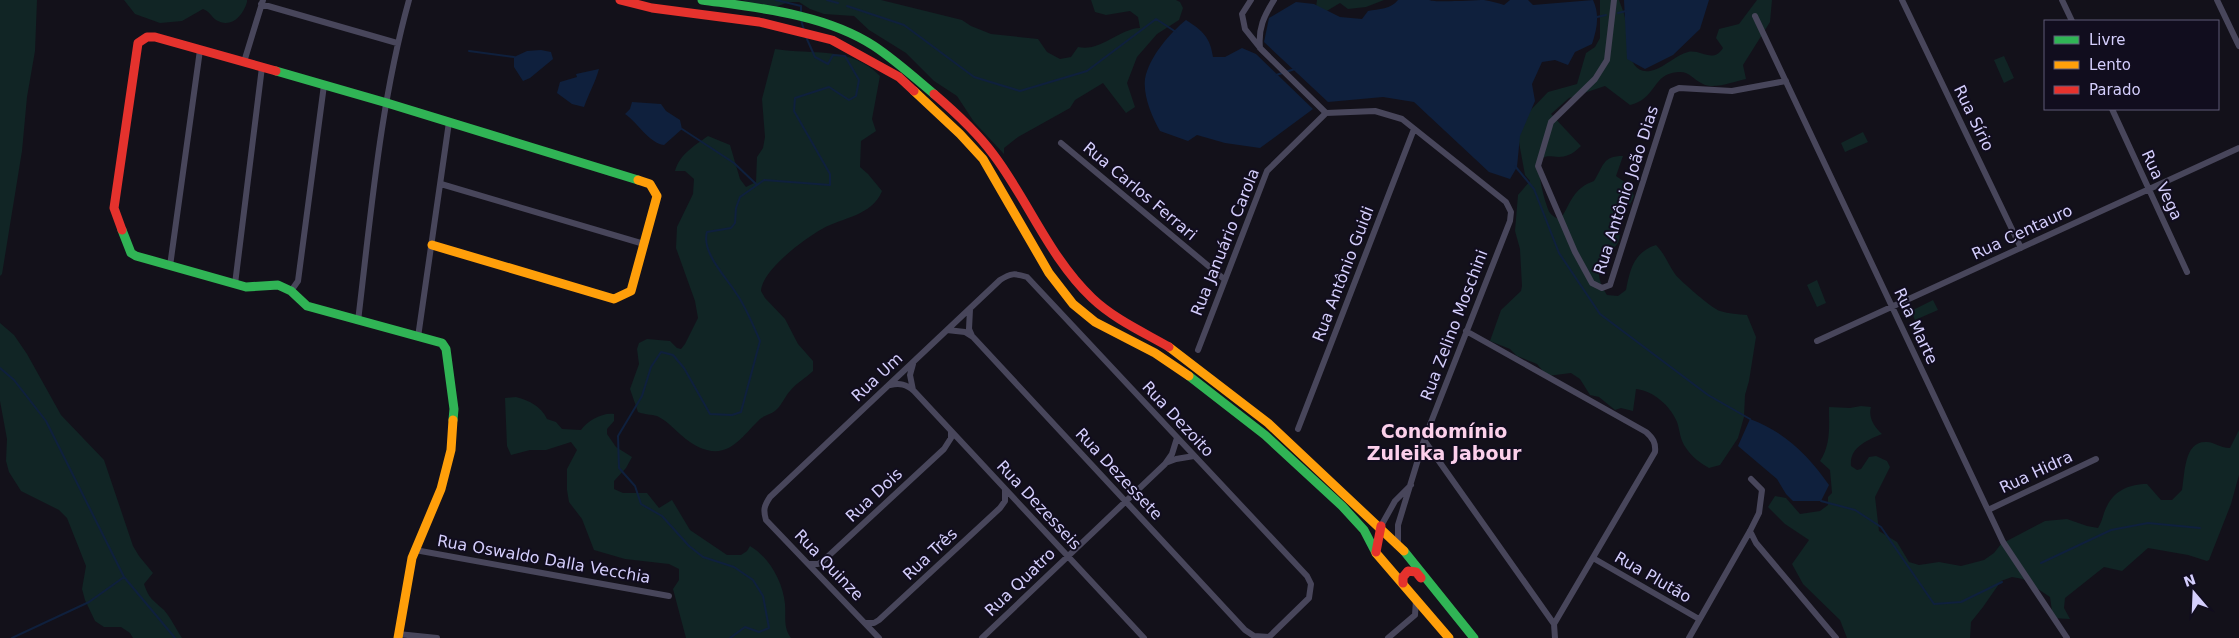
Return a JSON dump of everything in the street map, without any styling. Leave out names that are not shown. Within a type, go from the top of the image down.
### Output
[{"type":"main road","points":[[620,0],[652,8],[759,22],[832,40],[899,77],[960,134],[983,160],[1050,273],[1073,304],[1095,322],[1155,354],[1195,380],[1264,434],[1342,506],[1364,530],[1376,552],[1449,638]]},
{"type":"main road","points":[[702,0],[746,6],[837,28],[874,46],[959,116],[993,154],[1059,259],[1092,298],[1106,310],[1171,348],[1268,423],[1398,543],[1474,638]]},
{"type":"main road","points":[[398,636],[415,550],[441,489],[451,450],[454,409],[446,349],[442,343],[306,306],[291,291],[273,284],[250,287],[234,284],[131,253],[114,212],[136,47],[143,38],[155,37],[262,67],[387,103],[650,184],[657,196],[630,291],[614,299],[432,245]]},
{"type":"main road","points":[[1376,552],[1381,526]]},
{"type":"main road","points":[[1403,583],[1405,574],[1412,570],[1427,587],[1438,593]]},
{"type":"main road","points":[[1423,607],[1432,611],[1454,638]]},
{"type":"street","points":[[358,321],[387,103],[397,43],[409,0]]},
{"type":"street","points":[[1251,0],[1241,19],[1244,29],[1261,49],[1326,113],[1375,111],[1402,119],[1414,128]]},
{"type":"street","points":[[1261,49],[1258,34],[1261,22],[1274,0]]},
{"type":"street","name":"Rua Antônio João Dias","points":[[1614,0],[1607,60],[1595,79],[1552,122],[1538,166],[1576,252],[1592,283],[1602,288],[1610,285],[1672,91],[1679,88],[1732,91],[1786,81]]},
{"type":"street","name":"Rua Sírio","points":[[1902,0],[2021,248]]},
{"type":"street","points":[[2062,0],[2072,20]]},
{"type":"street","points":[[2218,0],[2239,46]]},
{"type":"street","points":[[244,62],[262,2],[397,43]]},
{"type":"street","name":"Rua Marte","points":[[1755,16],[2003,542],[2067,638]]},
{"type":"street","points":[[170,266],[200,50]]},
{"type":"street","points":[[234,284],[262,67]]},
{"type":"street","points":[[291,291],[298,281],[324,85]]},
{"type":"street","name":"Rua Vega","points":[[2112,110],[2187,272]]},
{"type":"street","name":"Rua Januário Carola","points":[[1198,350],[1267,171],[1326,113]]},
{"type":"street","points":[[418,338],[449,122]]},
{"type":"street","name":"Rua Zelino Moschini","points":[[1398,543],[1398,525],[1424,440],[1510,220],[1511,212],[1509,206],[1414,128]]},
{"type":"street","name":"Rua Antônio Guidi","points":[[1298,429],[1414,128]]},
{"type":"street","name":"Rua Carlos Ferrari","points":[[1061,143],[1224,279]]},
{"type":"street","name":"Rua Centauro","points":[[1818,341],[2239,148]]},
{"type":"street","points":[[440,184],[644,244]]},
{"type":"street","name":"Rua Um","points":[[764,509],[770,497],[1000,280],[1016,273]]},
{"type":"street","name":"Rua Dezoito","points":[[1016,273],[1027,277],[1307,576],[1311,584],[1309,598],[1268,637]]},
{"type":"street","points":[[970,309],[969,329],[973,338]]},
{"type":"street","name":"Rua Dezessete","points":[[947,330],[966,332],[973,338],[1245,630],[1249,638]]},
{"type":"street","points":[[1466,331],[1646,432],[1652,437],[1656,445],[1655,452],[1554,624]]},
{"type":"street","points":[[913,363],[910,375],[914,391]]},
{"type":"street","points":[[890,385],[907,386],[914,391]]},
{"type":"street","name":"Rua Dezesseis","points":[[914,391],[1144,638]]},
{"type":"street","name":"Rua Dois","points":[[823,561],[944,448],[951,438],[951,431]]},
{"type":"street","name":"Rua Quatro","points":[[982,638],[1165,464],[1172,454],[1177,438]]},
{"type":"street","points":[[1424,440],[1554,624],[1555,638]]},
{"type":"street","points":[[944,448],[965,446]]},
{"type":"street","name":"Rua Quatro","points":[[1165,464],[1176,459],[1194,456]]},
{"type":"street","name":"Rua Hidra","points":[[1988,510],[2096,459]]},
{"type":"street","points":[[1688,638],[1743,544],[1761,507],[1762,490],[1751,479]]},
{"type":"street","name":"Rua Zelino Moschini","points":[[1381,526],[1395,501],[1411,484]]},
{"type":"street","points":[[1000,508],[1005,501],[1005,489]]},
{"type":"street","points":[[1000,508],[1007,504],[1019,504]]},
{"type":"street","name":"Rua Três","points":[[879,620],[1000,508]]},
{"type":"street","name":"Rua Quinze","points":[[764,509],[766,520],[878,637]]},
{"type":"street","points":[[1750,531],[1756,543],[1836,638]]},
{"type":"street","points":[[1743,544],[1756,543]]},
{"type":"street","name":"Rua Oswaldo Dalla Vecchia","points":[[415,550],[669,596]]},
{"type":"street","name":"Rua Plutão","points":[[1593,558],[1699,619]]},
{"type":"street","points":[[809,564],[818,564],[823,561]]},
{"type":"street","points":[[821,577],[820,572],[823,561]]},
{"type":"street","points":[[1388,638],[1414,615],[1416,598]]},
{"type":"street","points":[[865,623],[874,623],[879,620]]},
{"type":"street","points":[[878,637],[879,620]]},
{"type":"street","points":[[1245,630],[1254,636],[1268,637]]},
{"type":"street","points":[[398,636],[437,638]]},
{"type":"green space","points":[[0,0],[37,0],[35,51],[27,97],[22,151],[2,274],[0,276]]},
{"type":"green space","points":[[124,0],[247,0],[247,2],[243,12],[236,20],[227,23],[216,20],[203,9],[182,21],[160,23],[135,14]]},
{"type":"green space","points":[[742,0],[881,0],[962,20],[991,34],[1038,39],[1047,52],[1060,59],[1071,57],[1078,47],[1094,46],[1124,32],[1140,28],[1138,17],[1130,11],[1106,15],[1095,12],[1091,0],[1176,0],[1180,2],[1183,8],[1179,20],[1157,34],[1137,57],[1127,83],[1135,107],[1126,113],[1103,83],[1075,100],[1070,108],[1018,137],[1004,148],[1004,154],[974,122],[957,96],[934,81],[906,53],[869,30],[854,16],[824,14],[810,9],[799,2],[789,2],[770,9]]},
{"type":"green space","points":[[1317,0],[1384,0],[1366,7],[1348,9],[1340,3],[1325,12],[1316,7]]},
{"type":"green space","points":[[1600,0],[1619,0],[1625,18],[1630,54],[1637,68],[1644,71],[1654,70],[1688,52],[1711,56],[1719,53],[1723,48],[1716,38],[1719,29],[1739,24],[1757,0],[1772,0],[1770,22],[1743,65],[1746,79],[1719,86],[1708,86],[1686,73],[1678,72],[1666,75],[1644,98],[1630,105],[1605,86],[1569,98],[1551,114],[1581,146],[1575,152],[1563,157],[1543,158],[1540,168],[1541,185],[1548,208],[1551,214],[1560,220],[1577,192],[1594,181],[1604,163],[1616,156],[1623,156],[1616,176],[1629,185],[1634,196],[1616,221],[1620,232],[1619,241],[1600,264],[1600,280],[1607,295],[1618,296],[1626,290],[1634,262],[1643,252],[1656,245],[1678,277],[1704,300],[1720,311],[1747,315],[1756,337],[1745,395],[1744,417],[1738,438],[1720,465],[1709,468],[1696,460],[1688,451],[1682,442],[1674,416],[1655,396],[1636,389],[1633,411],[1621,408],[1615,410],[1599,397],[1590,395],[1580,379],[1571,373],[1547,376],[1537,364],[1517,356],[1510,349],[1490,341],[1501,310],[1521,291],[1522,286],[1520,249],[1515,231],[1518,195],[1530,181],[1525,175],[1518,137],[1524,117],[1548,92],[1577,84],[1586,53],[1595,47],[1600,38]]},
{"type":"green space","points":[[775,49],[844,56],[869,66],[880,76],[872,119],[876,131],[861,141],[860,167],[882,191],[871,206],[864,211],[830,225],[805,240],[785,256],[768,274],[761,291],[765,298],[785,319],[798,344],[813,361],[813,371],[792,388],[773,413],[760,419],[737,442],[723,450],[707,450],[686,439],[657,416],[638,412],[630,389],[639,364],[637,349],[639,343],[647,339],[670,341],[677,348],[681,349],[698,318],[695,301],[676,248],[677,227],[693,194],[694,179],[685,171],[675,171],[677,165],[688,151],[708,136],[730,145],[740,179],[746,187],[756,182],[757,157],[763,148],[765,137],[762,99]]},
{"type":"green space","points":[[2004,56],[2014,78],[2004,83],[1994,60]]},
{"type":"green space","points":[[1863,132],[1868,142],[1845,152],[1841,143]]},
{"type":"green space","points":[[1817,280],[1826,303],[1817,307],[1807,285]]},
{"type":"green space","points":[[1933,300],[1938,310],[1915,320],[1911,311]]},
{"type":"green space","points":[[0,323],[14,335],[27,354],[61,415],[104,460],[133,546],[153,573],[144,584],[146,589],[152,599],[167,613],[182,638],[133,638],[130,633],[121,627],[104,627],[95,621],[82,589],[86,566],[67,518],[59,510],[21,491],[9,472],[6,461],[7,439],[0,401]]},
{"type":"green space","points":[[516,397],[534,405],[542,411],[547,419],[556,422],[562,429],[581,430],[587,423],[596,418],[605,414],[614,414],[614,421],[607,429],[607,434],[616,447],[632,457],[626,468],[614,481],[614,489],[623,493],[647,493],[659,508],[672,500],[690,530],[727,555],[741,555],[750,546],[757,551],[769,563],[778,579],[784,596],[786,626],[791,638],[686,638],[673,589],[679,580],[679,569],[669,564],[625,559],[594,550],[582,519],[569,502],[567,469],[577,450],[571,442],[546,450],[530,450],[511,455],[507,446],[505,398]]},
{"type":"green space","points":[[1829,407],[1850,408],[1871,407],[1872,422],[1882,434],[1856,449],[1851,459],[1851,466],[1857,470],[1861,469],[1869,457],[1876,456],[1887,461],[1890,467],[1875,497],[1879,531],[1897,542],[1909,562],[1919,565],[1939,562],[1961,566],[1984,560],[1994,553],[2001,544],[2045,521],[2067,519],[2098,528],[2110,500],[2124,489],[2135,485],[2147,484],[2161,500],[2172,500],[2182,490],[2187,459],[2194,446],[2207,442],[2230,448],[2239,430],[2239,475],[2231,504],[2209,560],[2148,548],[2122,571],[2104,567],[2065,598],[2064,608],[2070,619],[2053,618],[2050,597],[2023,579],[2012,577],[2001,581],[1971,622],[1970,638],[1847,638],[1840,620],[1803,584],[1792,564],[1809,540],[1785,524],[1768,507],[1775,496],[1786,498],[1800,514],[1820,511],[1828,505],[1828,497],[1832,493],[1830,470],[1820,461],[1828,442]]},
{"type":"water","points":[[1398,0],[1484,0],[1504,5],[1510,0],[1528,0],[1533,5],[1593,0],[1597,22],[1592,44],[1575,52],[1568,65],[1555,60],[1542,62],[1532,84],[1535,101],[1520,136],[1517,167],[1510,179],[1489,172],[1414,102],[1383,97],[1328,102],[1264,42],[1269,18],[1296,2],[1314,4],[1340,17],[1362,19],[1368,11],[1388,7]]},
{"type":"water","points":[[1624,0],[1709,0],[1700,29],[1673,55],[1645,69],[1627,59]]},
{"type":"water","points":[[1186,20],[1208,39],[1213,57],[1225,57],[1242,48],[1256,54],[1313,109],[1260,148],[1225,143],[1197,135],[1188,141],[1160,131],[1151,113],[1147,99],[1145,79],[1151,62],[1161,46]]},
{"type":"water","points":[[541,50],[551,52],[553,59],[530,78],[523,81],[514,67],[514,57],[527,51]]},
{"type":"water","points":[[599,69],[584,107],[572,104],[557,93],[560,82],[577,77],[576,74]]},
{"type":"water","points":[[632,102],[661,104],[666,111],[680,120],[682,129],[664,145],[653,141],[625,114],[630,109]]},
{"type":"water","points":[[1750,419],[1763,424],[1785,438],[1813,464],[1829,485],[1821,501],[1793,501],[1786,494],[1777,479],[1738,446]]},
{"type":"waterway","points":[[776,0],[801,6],[801,16]]},
{"type":"waterway","points":[[827,0],[838,3]]},
{"type":"waterway","points":[[847,6],[904,25],[974,77],[1020,91],[1087,71],[1156,19],[1176,32]]},
{"type":"waterway","points":[[1618,13],[1626,11]]},
{"type":"waterway","points":[[1597,17],[1606,15]]},
{"type":"waterway","points":[[801,20],[804,30]]},
{"type":"waterway","points":[[730,638],[745,627],[759,632],[769,628],[763,596],[753,580],[734,567],[703,557],[689,546],[662,516],[641,504],[635,486],[619,468],[618,436],[642,396],[651,367],[661,352],[673,355],[684,368],[710,414],[732,415],[741,412],[760,341],[743,304],[711,256],[706,240],[707,232],[731,228],[735,223],[736,208],[740,197],[764,180],[830,185],[830,174],[794,111],[795,98],[829,87],[849,100],[856,96],[859,80],[845,56],[833,55],[828,64],[815,57],[806,37]]},
{"type":"waterway","points":[[469,51],[514,57]]},
{"type":"waterway","points":[[1276,75],[1295,69]]},
{"type":"waterway","points":[[682,129],[734,163],[756,184]]},
{"type":"waterway","points":[[1515,166],[1534,189],[1559,253],[1600,314],[1708,395],[1750,419]]},
{"type":"waterway","points":[[0,368],[14,380],[46,421],[124,577],[175,638]]},
{"type":"waterway","points":[[1821,501],[1855,510],[1881,527],[1934,604],[1961,602],[2002,582]]},
{"type":"waterway","points":[[2041,563],[2111,530],[2148,523],[2200,528]]},
{"type":"waterway","points":[[12,638],[89,602],[124,577]]},
{"type":"traffic: fast","points":[[702,0],[791,14],[834,26],[874,46],[934,94]]},
{"type":"traffic: fast","points":[[276,71],[638,180]]},
{"type":"traffic: fast","points":[[122,230],[131,253],[136,256],[246,287],[278,285],[291,291],[307,306],[442,343],[446,349],[454,409],[453,420]]},
{"type":"traffic: fast","points":[[1189,376],[1265,435],[1342,506],[1364,530],[1376,553]]},
{"type":"traffic: fast","points":[[1404,551],[1474,638]]},
{"type":"traffic: slow","points":[[914,91],[960,134],[983,159],[1049,273],[1073,304],[1095,322],[1155,353],[1189,376]]},
{"type":"traffic: slow","points":[[432,245],[614,299],[631,291],[657,196],[650,184],[638,180]]},
{"type":"traffic: slow","points":[[1169,347],[1268,423],[1404,551]]},
{"type":"traffic: slow","points":[[398,638],[412,558],[441,489],[451,450],[453,420]]},
{"type":"traffic: slow","points":[[1376,553],[1449,638]]},
{"type":"traffic: jam","points":[[620,0],[652,8],[759,22],[832,40],[899,77],[914,91]]},
{"type":"traffic: jam","points":[[122,230],[114,208],[138,43],[147,37],[155,37],[276,71]]},
{"type":"traffic: jam","points":[[934,94],[980,137],[993,154],[1006,172],[1051,247],[1077,282],[1101,306],[1129,325],[1169,347]]},
{"type":"traffic: jam","points":[[1376,552],[1381,526]]},
{"type":"traffic: jam","points":[[1403,583],[1403,577],[1408,571],[1416,572],[1421,578]]},
{"type":"district","name":"Condomínio Zuleika Jabour","points":[[1444,442]]}]
